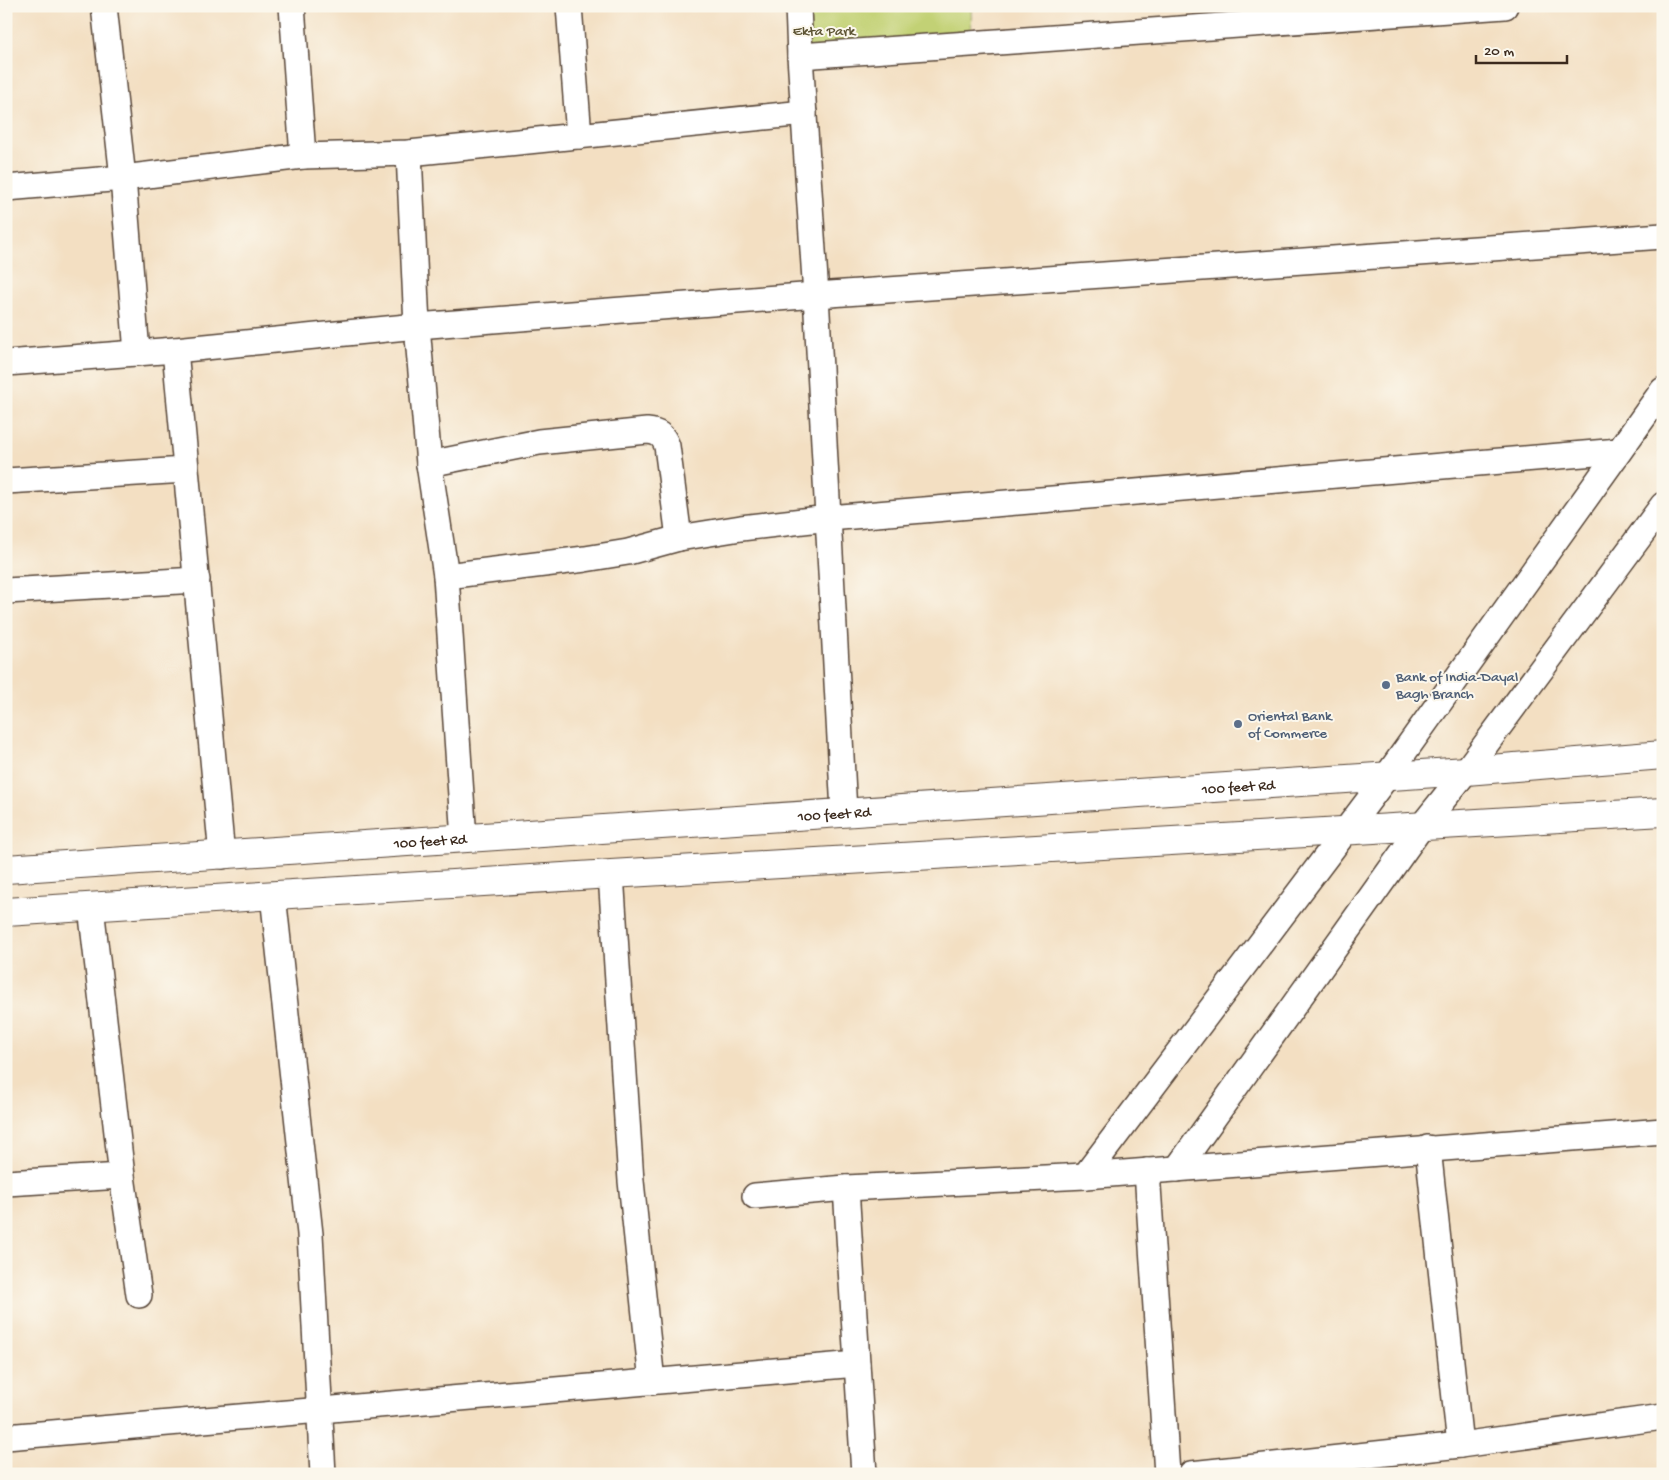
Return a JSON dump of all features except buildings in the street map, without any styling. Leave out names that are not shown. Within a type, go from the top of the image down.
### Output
[{"type":"main road","name":"100 feet Rd","points":[[6,869],[1466,771],[1663,755]]},
{"type":"main road","points":[[6,912],[1663,812]]},
{"type":"street","points":[[104,6],[123,178],[137,353]]},
{"type":"street","points":[[292,6],[303,156]]},
{"type":"street","points":[[568,6],[579,136]]},
{"type":"street","points":[[798,6],[829,518],[844,812]]},
{"type":"street","points":[[800,56],[1505,6]]},
{"type":"street","points":[[6,188],[123,178],[303,156],[409,154],[804,112]]},
{"type":"street","points":[[409,154],[416,326],[429,464],[446,576],[464,839]]},
{"type":"street","points":[[6,363],[175,350],[416,326],[816,295],[1663,236]]},
{"type":"street","points":[[175,350],[222,856]]},
{"type":"street","points":[[1085,1176],[1387,776],[1663,390]]},
{"type":"street","points":[[429,464],[539,442],[647,431],[656,432],[663,436],[667,446],[679,538]]},
{"type":"street","points":[[446,576],[585,560],[628,552],[679,538],[740,528],[829,518],[1619,450]]},
{"type":"street","points":[[6,481],[186,470]]},
{"type":"street","points":[[1177,1168],[1421,827],[1466,771],[1663,505]]},
{"type":"street","points":[[6,591],[197,580]]},
{"type":"street","points":[[611,874],[631,1181],[652,1382]]},
{"type":"street","points":[[273,895],[310,1234],[323,1474]]},
{"type":"street","points":[[91,907],[122,1176],[139,1295]]},
{"type":"street","points":[[755,1196],[846,1188],[1085,1176],[1663,1131]]},
{"type":"street","points":[[1428,1148],[1460,1445]]},
{"type":"street","points":[[1147,1171],[1167,1474]]},
{"type":"street","points":[[6,1184],[122,1176]]},
{"type":"street","points":[[846,1188],[864,1474]]},
{"type":"street","points":[[6,1437],[857,1364]]},
{"type":"street","points":[[1191,1474],[1460,1445],[1663,1417]]},
{"type":"green space","name":"Ekta Park","points":[[799,6],[971,6],[972,43],[800,56]]},
{"type":"place","name":"Bank of India-Dayal Bagh Branch","points":[[1386,685]]},
{"type":"place","name":"Oriental Bank of Commerce","points":[[1238,724]]}]
